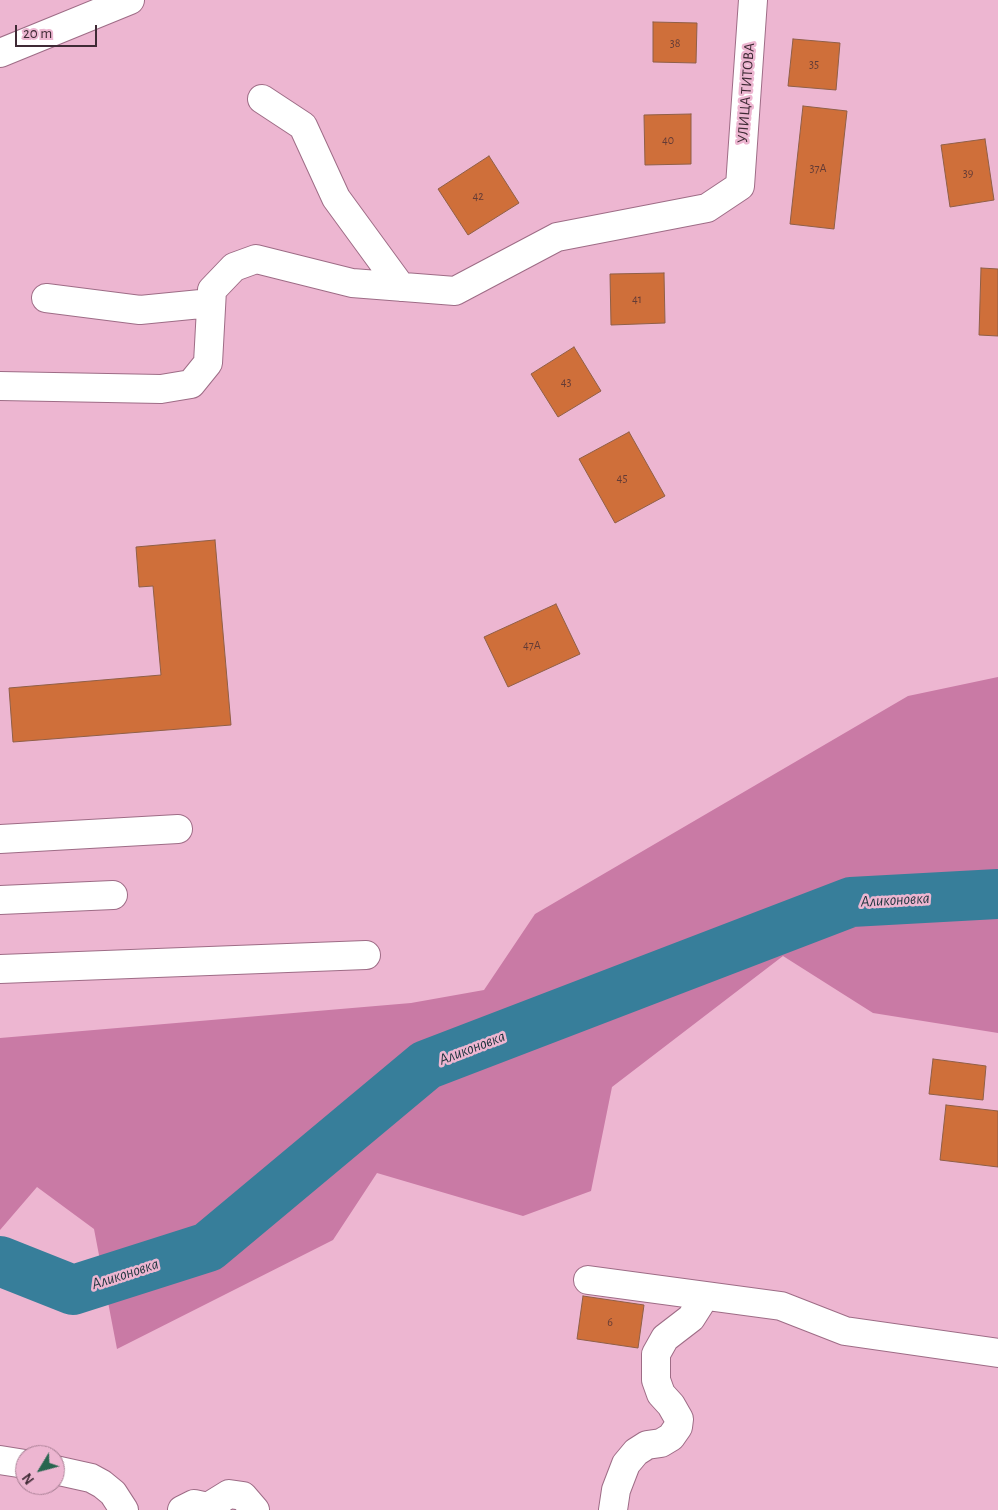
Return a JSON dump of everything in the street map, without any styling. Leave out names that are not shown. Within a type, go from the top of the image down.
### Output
[{"type":"street","points":[[0,52],[130,0]]},
{"type":"street","name":"УЛИЦА ТИТОВА","points":[[401,287],[455,291],[557,237],[706,208],[740,186],[753,0]]},
{"type":"street","points":[[262,98],[303,126],[336,198],[401,287]]},
{"type":"street","points":[[0,386],[161,389],[191,384],[208,363],[212,290],[234,268],[256,259],[352,283],[401,287]]},
{"type":"street","points":[[46,298],[140,310],[211,303]]},
{"type":"street","points":[[0,840],[178,829]]},
{"type":"street","points":[[0,900],[113,895]]},
{"type":"street","points":[[0,969],[366,955]]},
{"type":"street","points":[[588,1280],[781,1306],[845,1331],[998,1353]]},
{"type":"street","points":[[613,1510],[616,1490],[626,1464],[636,1452],[647,1445],[660,1443],[670,1437],[678,1428],[679,1419],[671,1405],[661,1394],[656,1380],[656,1354],[665,1338],[691,1318],[705,1296]]},
{"type":"street","points":[[0,1460],[15,1462]]},
{"type":"street","points":[[65,1472],[91,1478],[102,1484],[113,1493],[124,1510]]},
{"type":"street","points":[[182,1510],[194,1504],[208,1507],[218,1499],[229,1494],[243,1496],[255,1510]]},
{"type":"shaded area","points":[[998,677],[998,1033],[873,1013],[783,956],[612,1087],[591,1191],[523,1216],[377,1173],[333,1240],[117,1349],[94,1229],[37,1187],[0,1230],[0,1038],[411,1003],[484,990],[535,914],[908,696]]},
{"type":"building","points":[[653,22],[697,23],[696,63],[653,62]]},
{"type":"building","points":[[793,39],[840,43],[836,90],[788,86]]},
{"type":"building","points":[[803,106],[847,111],[834,229],[790,224]]},
{"type":"building","points":[[691,114],[691,164],[645,165],[644,115]]},
{"type":"building","points":[[985,139],[994,200],[950,207],[941,145]]},
{"type":"building","points":[[489,156],[519,203],[468,235],[438,189]]},
{"type":"building","points":[[981,268],[998,269],[998,336],[979,335]]},
{"type":"building","points":[[664,273],[665,323],[611,325],[610,274]]},
{"type":"building","points":[[574,347],[601,391],[558,417],[531,374]]},
{"type":"building","points":[[629,432],[665,496],[615,523],[579,459]]},
{"type":"building","points":[[215,540],[231,725],[13,742],[9,688],[161,675],[153,586],[139,587],[136,547]]},
{"type":"building","points":[[556,604],[580,654],[508,687],[484,637]]},
{"type":"building","points":[[933,1059],[986,1066],[983,1100],[929,1094]]},
{"type":"building","points":[[946,1105],[998,1111],[998,1167],[940,1160]]},
{"type":"building","points":[[583,1296],[644,1305],[638,1348],[577,1339]]},
{"type":"waterway","name":"Аликоновка","points":[[0,1261],[73,1290],[208,1247],[426,1065],[851,902],[998,894]]}]
